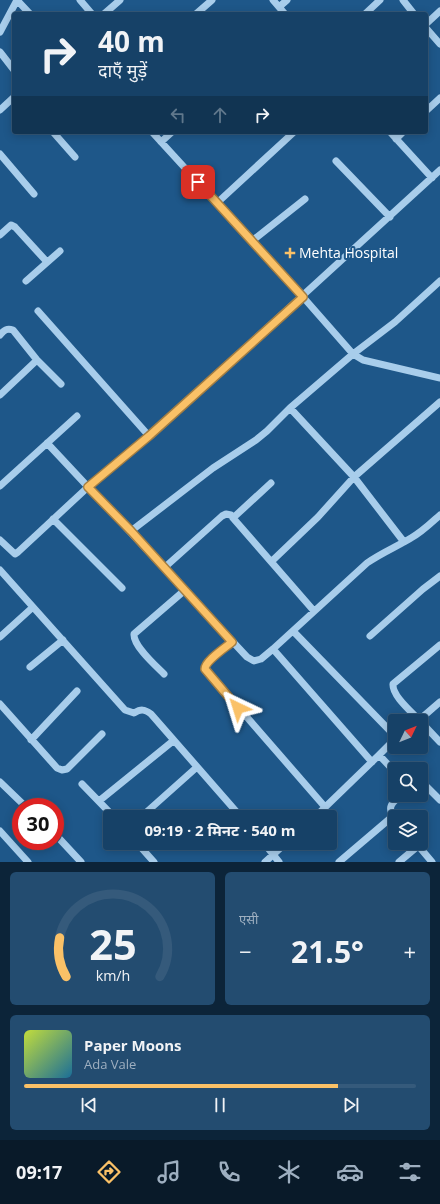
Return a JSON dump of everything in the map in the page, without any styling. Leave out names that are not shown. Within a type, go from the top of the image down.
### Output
[{"type":"street","points":[[0,32],[17,0],[28,12]]},
{"type":"street","points":[[80,0],[90,12]]},
{"type":"street","points":[[106,12],[120,0]]},
{"type":"street","points":[[198,12],[212,0]]},
{"type":"street","points":[[273,0],[284,12]]},
{"type":"street","points":[[279,7],[287,0]]},
{"type":"street","points":[[367,12],[380,0]]},
{"type":"street","points":[[402,0],[412,12]]},
{"type":"street","points":[[428,22],[440,11]]},
{"type":"street","points":[[428,30],[440,44]]},
{"type":"street","points":[[0,52],[12,67]]},
{"type":"street","points":[[428,109],[440,98]]},
{"type":"street","points":[[0,110],[12,99]]},
{"type":"street","points":[[55,134],[75,157]]},
{"type":"street","points":[[154,134],[353,354],[363,360],[440,378]]},
{"type":"street","points":[[161,142],[170,134]]},
{"type":"street","points":[[217,203],[292,134]]},
{"type":"street","points":[[392,134],[432,178]]},
{"type":"street","points":[[396,139],[401,134]]},
{"type":"street","points":[[0,154],[34,194]]},
{"type":"street","points":[[336,161],[390,217]]},
{"type":"street","points":[[0,540],[14,554],[18,552],[53,518],[149,436],[303,297],[440,170]]},
{"type":"street","points":[[252,241],[305,199]]},
{"type":"street","points":[[0,235],[11,225],[15,227],[47,262]]},
{"type":"street","points":[[26,281],[60,250]]},
{"type":"street","points":[[131,531],[213,468],[256,440],[290,408],[353,354],[394,322],[440,281]]},
{"type":"street","points":[[38,311],[149,436]]},
{"type":"street","points":[[0,335],[4,330],[9,328],[13,330],[37,360],[61,384]]},
{"type":"street","points":[[0,394],[37,360]]},
{"type":"street","points":[[272,561],[318,517],[354,477],[440,402]]},
{"type":"street","points":[[290,408],[354,477],[404,542]]},
{"type":"street","points":[[0,486],[77,416]]},
{"type":"street","points":[[47,443],[131,531],[232,642],[247,657],[254,661],[261,659],[273,649],[367,563],[379,554],[404,542],[420,532],[440,515]]},
{"type":"street","points":[[233,518],[271,483]]},
{"type":"street","points":[[164,568],[222,516],[226,514],[231,515],[314,610]]},
{"type":"street","points":[[53,518],[122,588]]},
{"type":"street","points":[[0,570],[125,710],[134,713],[141,709],[146,710],[235,810]]},
{"type":"street","points":[[370,636],[440,576]]},
{"type":"street","points":[[164,674],[138,646],[134,639],[134,634],[185,590]]},
{"type":"street","points":[[0,637],[33,607]]},
{"type":"street","points":[[293,631],[388,729]]},
{"type":"street","points":[[30,667],[63,640]]},
{"type":"street","points":[[232,642],[209,662],[205,666],[205,669],[325,807]]},
{"type":"street","points":[[414,714],[396,694],[393,684],[440,645]]},
{"type":"street","points":[[273,649],[372,762]]},
{"type":"street","points":[[31,740],[77,691]]},
{"type":"street","points":[[427,714],[440,702]]},
{"type":"street","points":[[0,704],[57,768],[62,770],[67,769],[102,734]]},
{"type":"street","points":[[428,729],[440,742]]},
{"type":"street","points":[[99,801],[173,740]]},
{"type":"street","points":[[322,810],[388,746]]},
{"type":"street","points":[[379,755],[388,765]]},
{"type":"street","points":[[149,810],[197,767]]},
{"type":"street","points":[[0,782],[17,798]]},
{"type":"street","points":[[82,784],[107,810]]},
{"type":"street","points":[[428,788],[440,800]]},
{"type":"street","points":[[339,862],[388,823]]},
{"type":"street","points":[[0,832],[28,862]]},
{"type":"street","points":[[64,844],[81,862]]},
{"type":"street","points":[[143,850],[154,862]]},
{"type":"street","points":[[270,850],[279,862]]},
{"type":"street","points":[[265,862],[278,850]]},
{"type":"street","points":[[399,862],[411,850]]},
{"type":"street","points":[[422,850],[432,862]]},
{"type":"place","name":"Mehta Hospital","points":[[290,253]]},
{"type":"route","points":[[198,182],[303,297],[149,436],[88,487],[131,531],[232,642],[205,666],[205,669],[238,708]]}]
